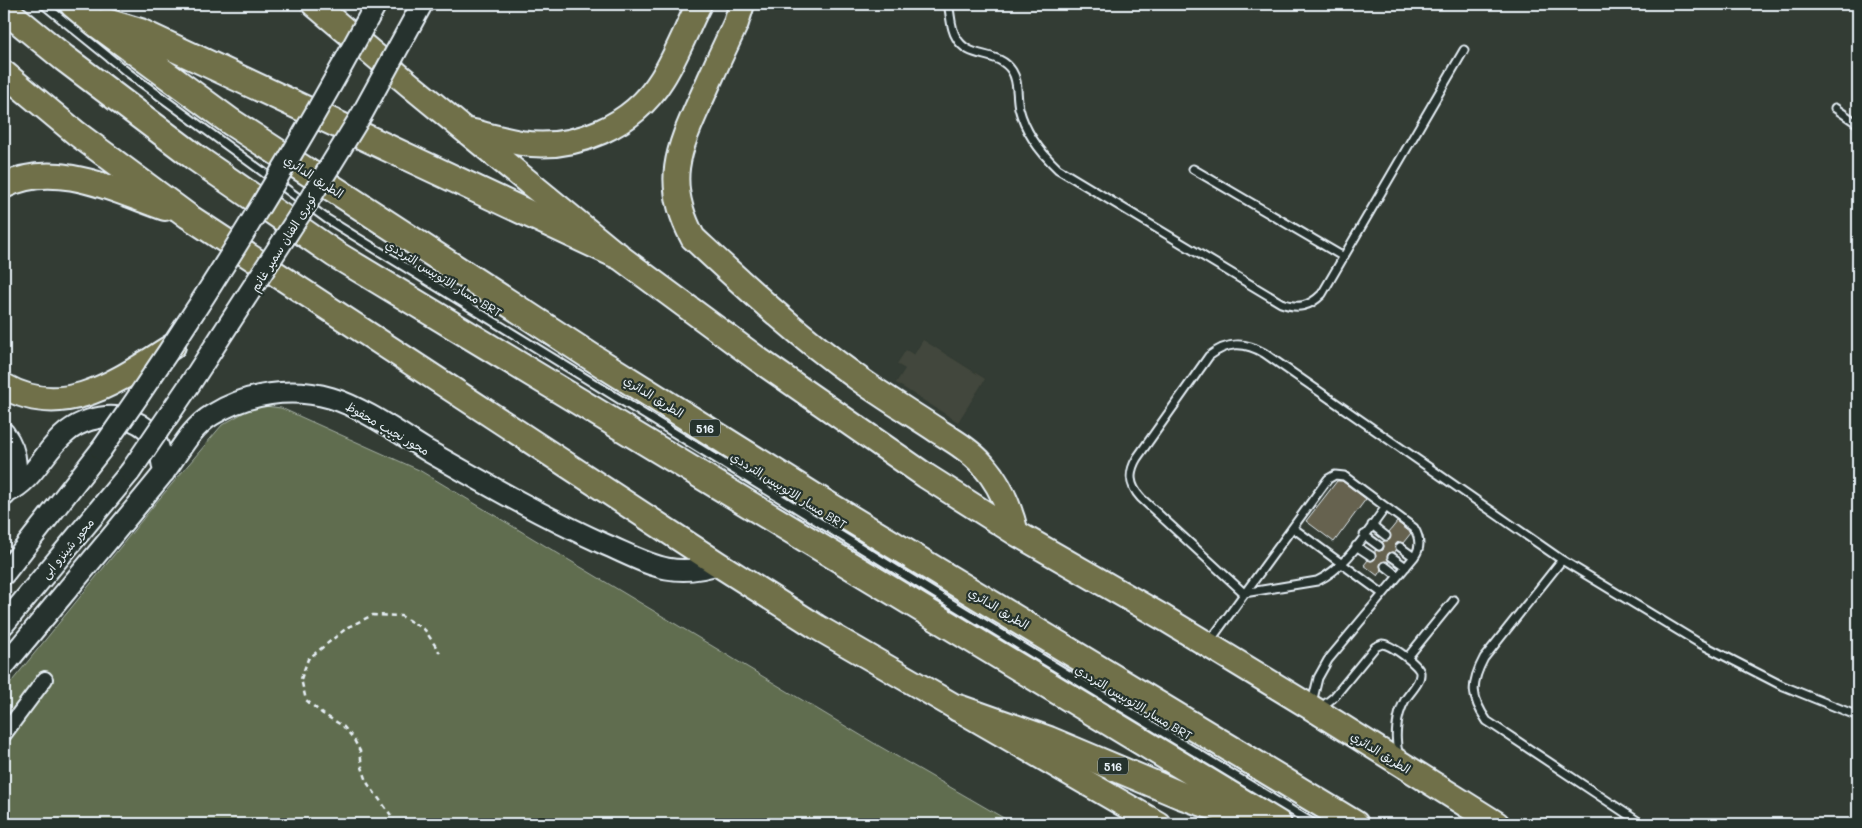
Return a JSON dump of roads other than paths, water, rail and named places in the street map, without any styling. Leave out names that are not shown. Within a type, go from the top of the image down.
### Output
[{"type":"highway","name":"الطريق الدائري","points":[[314,4],[617,255],[783,376],[926,476],[1016,533],[1314,710],[1496,824]]},
{"type":"highway","points":[[463,129],[521,143],[539,144],[576,141],[609,128],[639,106],[662,79],[699,4]]},
{"type":"highway","points":[[742,4],[736,23],[680,149],[677,160],[676,184],[682,212],[693,238],[754,294],[855,376],[972,454],[1000,488],[1016,533]]},
{"type":"highway","points":[[4,9],[64,58],[196,158],[335,254],[1278,824]]},
{"type":"highway","name":"الطريق الدائري","points":[[82,12],[231,122],[590,356],[813,496],[1355,824]]},
{"type":"highway","points":[[82,12],[140,32],[617,255]]},
{"type":"highway","name":"516","points":[[4,73],[76,133],[188,216],[718,564],[817,627],[1158,824]]},
{"type":"highway","points":[[4,186],[24,178],[57,175],[89,182],[188,216]]},
{"type":"highway","points":[[4,386],[24,395],[41,399],[59,400],[76,398],[109,386],[173,346]]},
{"type":"highway","name":"516","points":[[958,708],[1049,740],[1180,795],[1267,824]]},
{"type":"main road","points":[[4,574],[100,450],[173,346],[286,167],[376,4]]},
{"type":"main road","name":"كوبرى الفنان سمير غانم","points":[[130,472],[196,376],[306,205],[362,114],[422,4]]},
{"type":"main road","name":"محور نجيب محفوظ","points":[[4,666],[164,473],[198,424],[228,406],[261,395],[278,393],[313,394],[347,403],[512,498],[599,542],[658,567],[688,571],[718,564]]},
{"type":"main road","points":[[6,494],[31,475],[67,432],[82,423],[106,416],[118,416],[129,419],[149,432],[161,452],[164,473]]},
{"type":"main road","points":[[4,433],[16,457],[15,476],[6,494]]},
{"type":"main road","name":"محور شينزو ابى","points":[[4,624],[130,472]]},
{"type":"street","points":[[4,734],[45,679]]},
{"type":"lane","name":"مسار الاتوبيس الترددي BRT","points":[[43,4],[127,72],[327,219],[955,606],[1314,824]]},
{"type":"lane","points":[[948,4],[952,28],[958,41],[970,52],[1000,59],[1012,70],[1017,85],[1020,109],[1026,126],[1045,157],[1058,169],[1281,303],[1292,307],[1303,307],[1314,302],[1322,294],[1342,256],[1464,50]]},
{"type":"lane","points":[[1836,108],[1858,124]]},
{"type":"lane","points":[[1193,169],[1342,256]]},
{"type":"lane","points":[[1244,593],[1141,498],[1133,490],[1130,479],[1132,468],[1137,458],[1209,356],[1217,350],[1236,344],[1246,344],[1264,353],[1562,560],[1699,643],[1781,685],[1858,716]]},
{"type":"lane","points":[[1207,645],[1328,479],[1335,475],[1344,476],[1417,532],[1419,547],[1414,557],[1323,669],[1315,688],[1314,710]]},
{"type":"lane","points":[[1244,593],[1317,581],[1333,572],[1342,564],[1386,507]]},
{"type":"lane","points":[[1372,525],[1386,536]]},
{"type":"lane","points":[[1293,528],[1383,594]]},
{"type":"lane","points":[[1364,535],[1379,546]]},
{"type":"lane","points":[[1356,546],[1371,556]]},
{"type":"lane","points":[[1400,547],[1414,557]]},
{"type":"lane","points":[[1392,556],[1406,566]]},
{"type":"lane","points":[[1562,560],[1480,666],[1476,673],[1473,690],[1477,707],[1488,721],[1642,824]]},
{"type":"lane","points":[[1385,566],[1398,576]]},
{"type":"lane","points":[[1407,658],[1454,600]]},
{"type":"lane","points":[[1314,710],[1334,697],[1378,645],[1389,645],[1419,669],[1420,675],[1404,702],[1397,726],[1398,752],[1401,764]]}]
